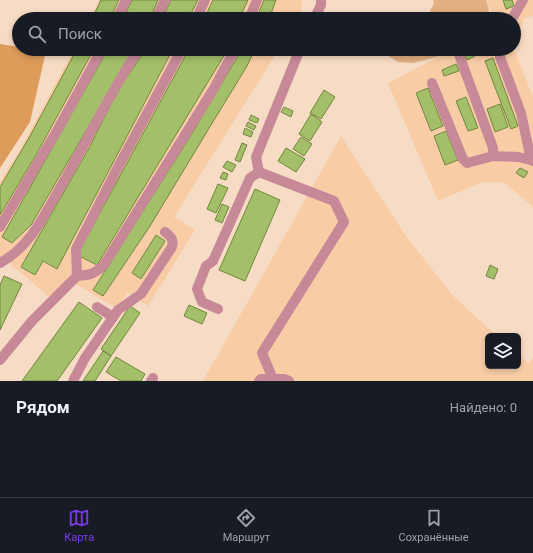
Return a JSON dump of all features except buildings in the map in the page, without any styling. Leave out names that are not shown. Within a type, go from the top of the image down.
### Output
[{"type":"street","points":[[120,12],[126,0]]},
{"type":"street","points":[[159,12],[165,0]]},
{"type":"street","points":[[199,12],[205,0]]},
{"type":"street","points":[[252,12],[258,0]]},
{"type":"street","points":[[318,12],[321,5],[321,0]]},
{"type":"street","points":[[516,12],[523,0]]},
{"type":"street","points":[[0,227],[58,129],[98,56]]},
{"type":"street","points":[[0,263],[12,257],[32,236],[135,56]]},
{"type":"street","points":[[77,276],[76,249],[117,169],[178,56]]},
{"type":"street","points":[[0,360],[32,321],[77,276],[90,275],[98,271],[104,265],[213,90],[231,56]]},
{"type":"street","points":[[259,172],[256,157],[297,56]]},
{"type":"street","points":[[460,56],[493,148],[493,156]]},
{"type":"street","points":[[432,83],[463,160],[467,163],[493,156],[518,157],[532,160],[521,113],[500,56]]},
{"type":"street","points":[[218,309],[202,302],[197,289],[206,266],[213,261],[250,178],[259,172]]},
{"type":"street","points":[[259,172],[334,201],[344,222],[262,353],[273,379]]},
{"type":"street","points":[[73,381],[85,358],[118,310],[141,294],[172,247],[174,242],[172,237],[165,232]]},
{"type":"street","points":[[97,307],[113,318]]},
{"type":"street","points":[[260,381],[261,379],[284,379],[289,381]]},
{"type":"shaded area","points":[[99,0],[302,0],[301,12],[93,12]]},
{"type":"shaded area","points":[[433,0],[486,0],[489,10],[488,12],[430,12],[434,3]]},
{"type":"shaded area","points":[[487,0],[533,0],[533,16],[524,19],[521,27],[521,12],[491,12]]},
{"type":"shaded area","points":[[0,44],[12,46],[12,56],[45,56],[30,122],[0,168]]},
{"type":"shaded area","points":[[70,56],[275,56],[174,217],[195,230],[148,306],[127,293],[117,309],[71,281],[55,302],[8,262],[0,266],[0,182],[20,150]]},
{"type":"shaded area","points":[[388,56],[438,56],[413,63],[398,62]]},
{"type":"shaded area","points":[[440,56],[517,56],[533,97],[533,207],[505,183],[483,182],[438,201],[388,83]]},
{"type":"shaded area","points":[[341,136],[406,236],[454,297],[494,333],[485,333],[485,369],[521,369],[521,357],[529,363],[533,357],[533,381],[203,381]]}]
